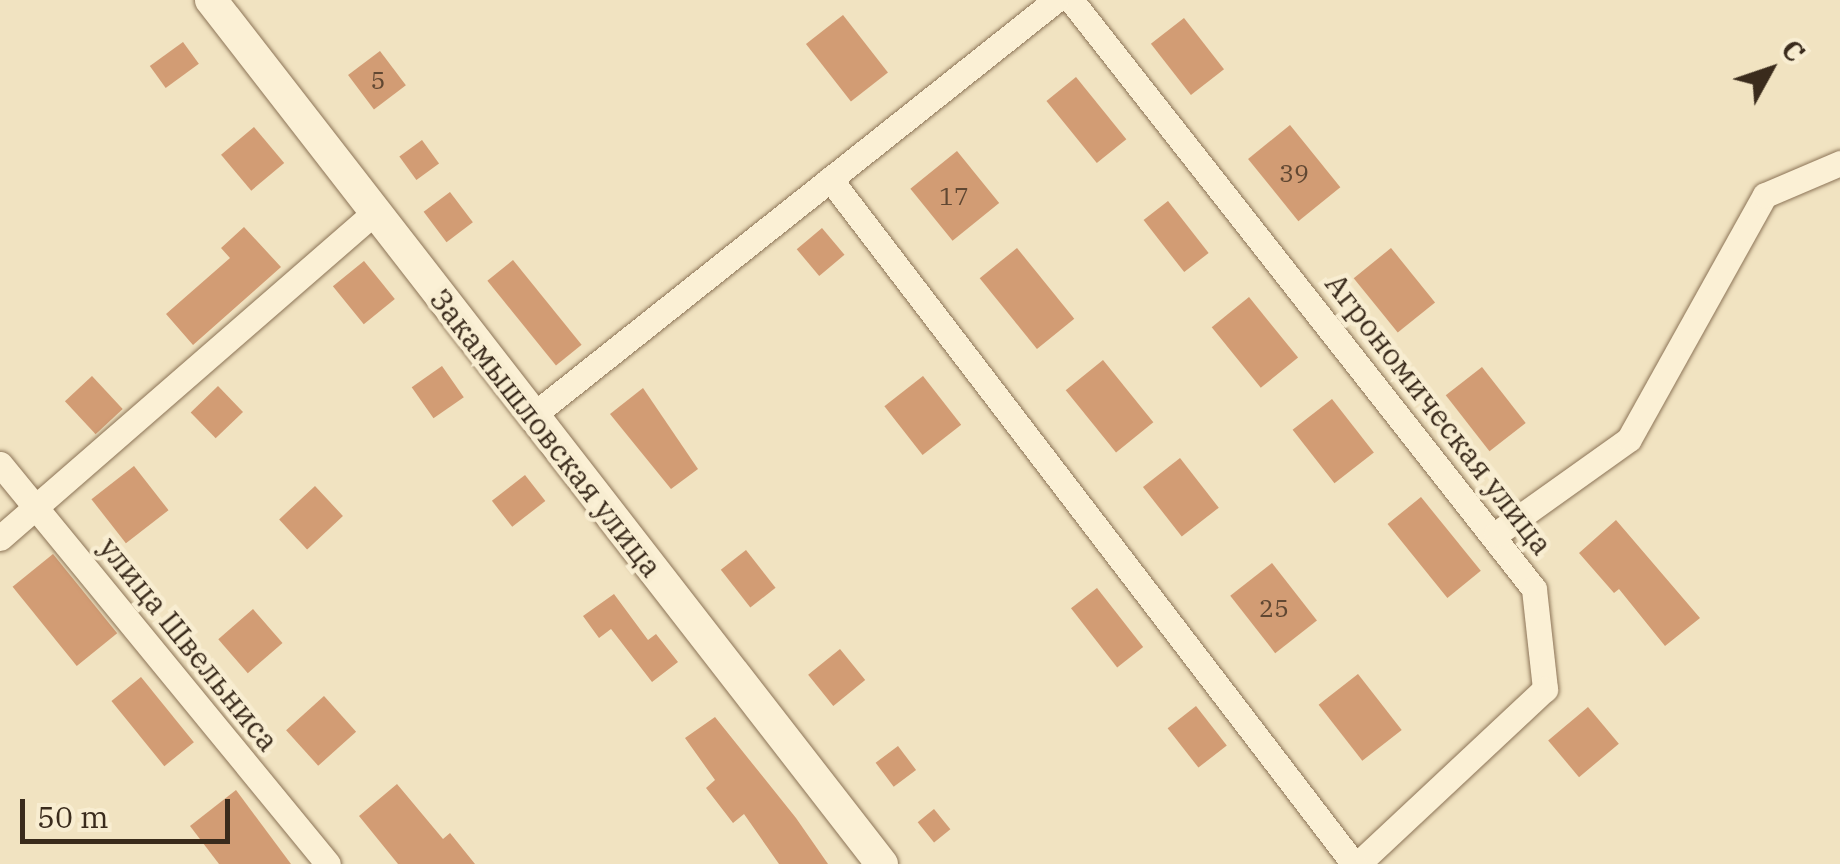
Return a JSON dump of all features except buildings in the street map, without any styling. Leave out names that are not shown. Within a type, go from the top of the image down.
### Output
[{"type":"street","name":"Закамышловская улица","points":[[212,0],[882,864]]},
{"type":"street","points":[[532,416],[1056,0]]},
{"type":"street","name":"Агрономическая улица","points":[[830,180],[1356,864],[1544,689],[1534,589],[1496,534],[1070,0]]},
{"type":"street","points":[[1496,534],[1629,439],[1765,195],[1840,163]]},
{"type":"street","points":[[0,538],[202,368],[298,272],[375,212]]},
{"type":"street","name":"улица Швельниса","points":[[0,464],[328,864]]}]
